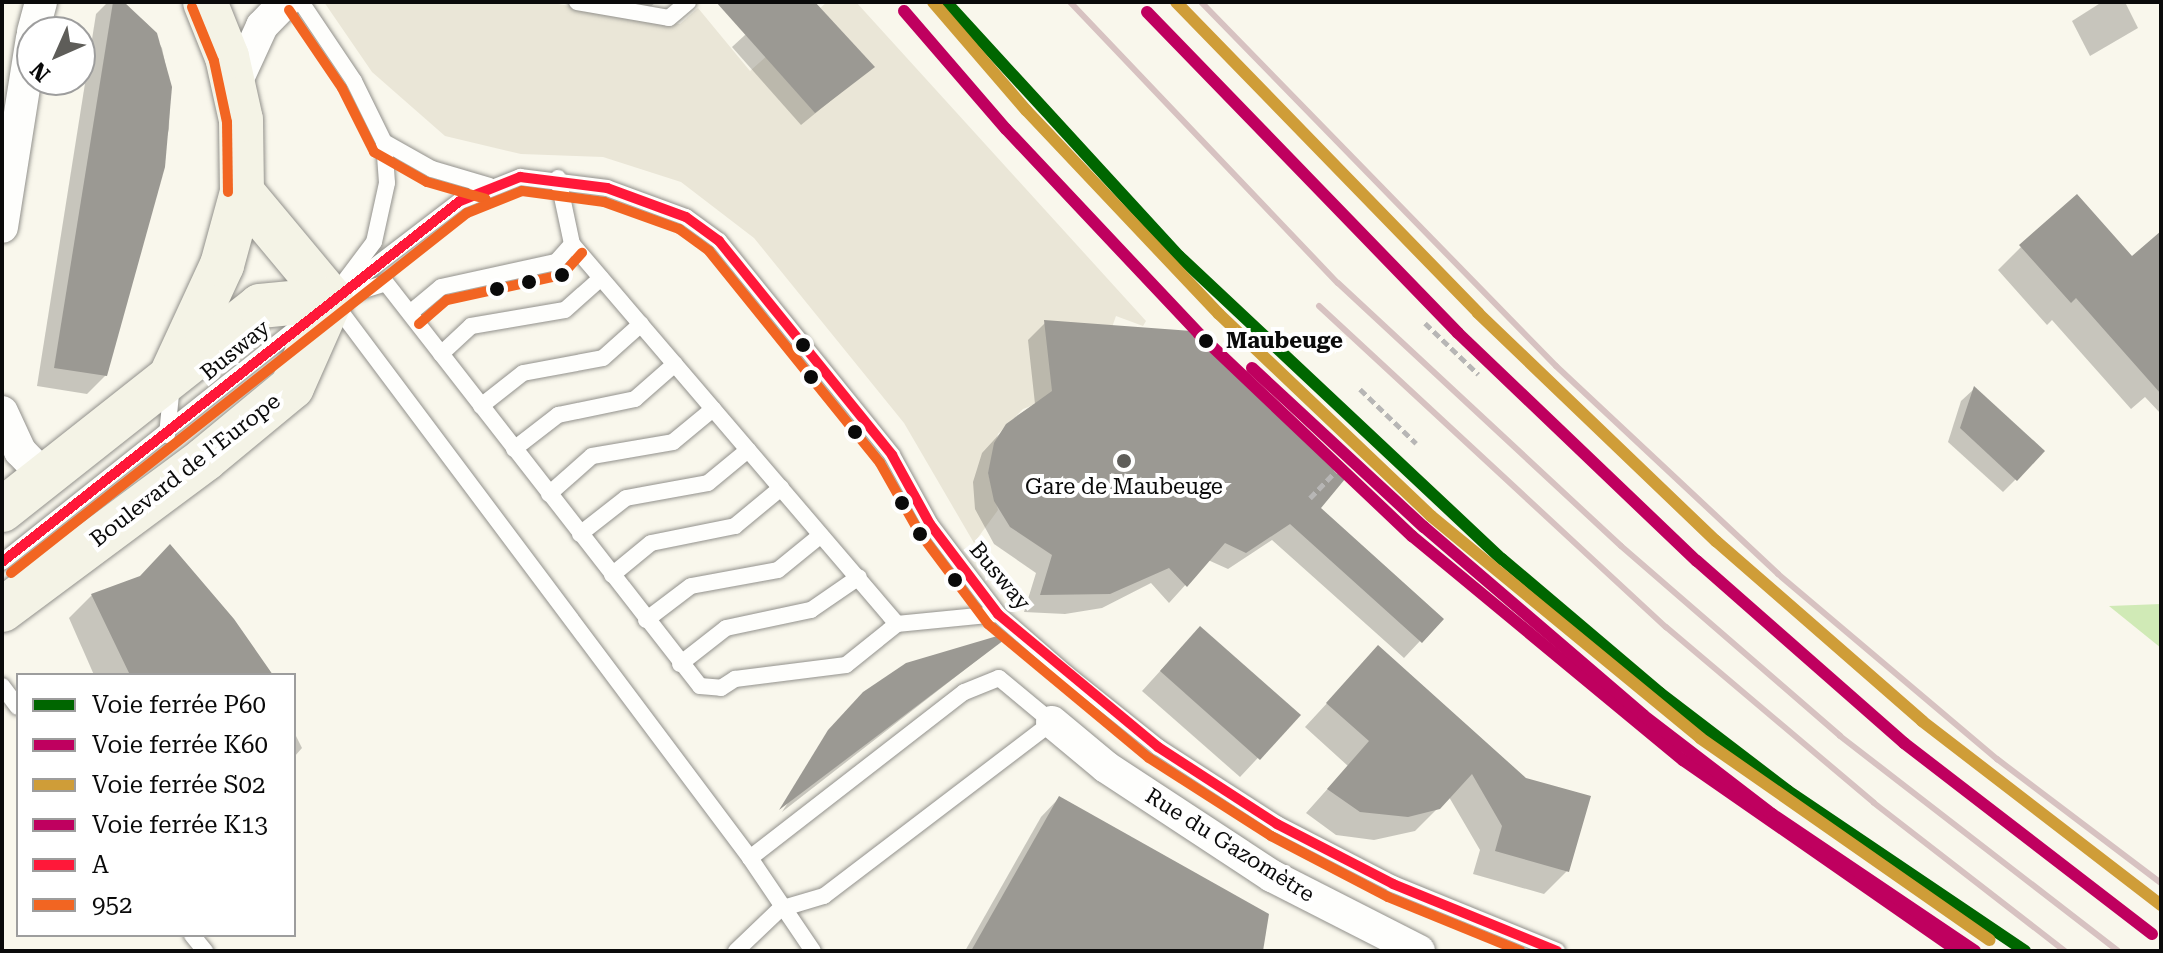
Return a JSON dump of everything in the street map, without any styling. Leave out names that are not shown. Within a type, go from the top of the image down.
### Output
[{"type":"main road","points":[[177,361],[222,265],[242,192],[241,120],[234,87],[205,2]]},
{"type":"main road","points":[[242,192],[331,299]]},
{"type":"main road","points":[[2,510],[45,477],[177,361],[260,306],[331,299]]},
{"type":"main road","name":"Boulevard de l'Europe","points":[[2,610],[292,387],[331,299]]},
{"type":"street","points":[[234,87],[262,26],[285,2]]},
{"type":"street","points":[[2,227],[21,96]]},
{"type":"street","points":[[2,412],[20,451],[45,477]]},
{"type":"street","name":"Rue du Gazomètre","points":[[1052,722],[1106,767],[1272,876],[1419,951]]},
{"type":"lane","name":"Busway","points":[[301,2],[354,81],[384,142],[387,183],[374,242],[331,299]]},
{"type":"lane","points":[[577,2],[669,18],[688,2]]},
{"type":"lane","name":"Busway","points":[[384,142],[432,169],[490,186]]},
{"type":"lane","name":"Busway","points":[[2,562],[167,435],[424,224],[490,186],[520,177],[558,178],[643,198],[686,217],[719,241],[892,455],[930,524],[998,614],[1158,747],[1277,824],[1393,884],[1557,951]]},
{"type":"lane","points":[[558,178],[572,244],[897,624]]},
{"type":"lane","points":[[410,313],[441,287],[556,262],[572,244]]},
{"type":"lane","points":[[441,354],[471,326],[565,310],[601,278]]},
{"type":"lane","points":[[813,951],[780,909],[750,858],[331,299],[386,283],[700,686],[721,688],[735,679],[846,665],[897,624],[998,614]]},
{"type":"lane","points":[[481,406],[523,373],[603,358],[641,324]]},
{"type":"lane","name":"Busway","points":[[167,435],[177,361]]},
{"type":"lane","points":[[514,449],[558,415],[635,399],[675,364]]},
{"type":"lane","points":[[549,494],[592,456],[673,442],[713,409]]},
{"type":"lane","points":[[580,534],[626,498],[708,483],[748,450]]},
{"type":"lane","points":[[612,575],[651,543],[735,526],[781,488]]},
{"type":"lane","points":[[646,620],[691,586],[778,570],[821,535]]},
{"type":"lane","points":[[680,664],[726,628],[811,610],[859,577]]},
{"type":"lane","points":[[736,951],[780,909],[824,896],[1052,722],[999,678],[964,692],[750,858]]},
{"type":"lane","points":[[2,686],[16,704]]},
{"type":"path","points":[[1425,323],[1478,374]]},
{"type":"path","points":[[1360,389],[1416,443]]},
{"type":"path","points":[[1310,498],[1338,469]]},
{"type":"green space","points":[[2161,604],[2161,648],[2109,606]]},
{"type":"shaded area","points":[[324,2],[546,2],[680,24],[698,8],[750,71],[827,2],[856,2],[1146,321],[1143,326],[1116,316],[1111,330],[1062,322],[1053,397],[1023,409],[998,434],[988,473],[998,510],[974,543],[904,423],[754,238],[681,182],[603,157],[521,154],[445,136],[372,72]]},
{"type":"building","points":[[113,2],[124,2],[157,33],[172,87],[165,167],[107,376],[54,368]]},
{"type":"building","points":[[716,2],[815,2],[875,67],[815,113]]},
{"type":"building","points":[[2077,194],[2132,256],[2161,231],[2161,394],[2076,298],[2071,303],[2019,245]]},
{"type":"building","name":"Gare de Maubeuge","points":[[1044,320],[1205,332],[1350,473],[1321,508],[1444,619],[1422,643],[1290,524],[1246,553],[1225,543],[1187,587],[1169,568],[1110,594],[1040,595],[1052,555],[1010,527],[994,501],[988,473],[994,443],[1006,424],[1052,391]]},
{"type":"building","points":[[1974,386],[2045,451],[2017,481],[1960,428]]},
{"type":"building","points":[[170,544],[234,619],[272,673],[129,673],[91,594],[140,576]]},
{"type":"building","points":[[1200,626],[1301,715],[1260,760],[1160,671]]},
{"type":"building","points":[[1004,634],[1008,637],[779,810],[828,730],[863,692],[906,663]]},
{"type":"building","points":[[1378,645],[1526,778],[1591,796],[1569,872],[1495,851],[1502,826],[1472,774],[1440,809],[1408,817],[1360,812],[1327,789],[1369,741],[1326,703]]},
{"type":"building","points":[[1059,796],[1269,914],[1263,951],[971,951]]},
{"type":"railway","points":[[1070,2],[1338,283],[1621,546],[1840,736],[2118,951]]},
{"type":"railway","points":[[1201,2],[1556,366],[1778,574],[1997,759],[2161,883]]},
{"type":"railway","points":[[1319,306],[1666,627],[1874,803],[2065,951]]},
{"type":"rail line","name":"S02","points":[[933,2],[1026,110],[1219,314],[1431,516],[1700,738],[1990,940]]},
{"type":"rail line","name":"P60","points":[[946,2],[1179,256],[1502,559],[1660,693],[1788,791],[2025,951]]},
{"type":"rail line","name":"S02","points":[[1176,2],[1478,313],[1716,541],[1922,721],[2161,905]]},
{"type":"rail line","name":"K60","points":[[904,11],[1006,129],[1199,334],[1412,536],[1683,760],[1958,951]]},
{"type":"rail line","name":"K60","points":[[1147,12],[1458,333],[1697,561],[1904,743],[2152,934]]},
{"type":"rail line","name":"K13","points":[[1252,368],[1424,527],[1643,715],[1772,814],[1975,951]]},
{"type":"transit line","name":"952","points":[[192,7],[214,61],[227,122],[228,192]]},
{"type":"transit line","name":"952","points":[[289,10],[342,88],[374,152],[427,182],[486,199]]},
{"type":"transit line","name":"A","points":[[2,562],[460,201],[520,177],[607,188],[686,217],[719,241],[892,455],[930,524],[998,614],[1158,747],[1277,824],[1393,884],[1557,951]]},
{"type":"transit line","name":"952","points":[[11,573],[467,213],[522,191],[604,202],[679,229],[709,251],[880,463],[919,532],[988,624],[1149,758],[1271,836],[1388,897],[1520,951]]},
{"type":"transit line","name":"952","points":[[419,324],[447,300],[562,275],[582,253]]},
{"type":"place","name":"Maubeuge","points":[[1206,341]]},
{"type":"place","name":"Gare de Maubeuge","points":[[1124,461]]}]
